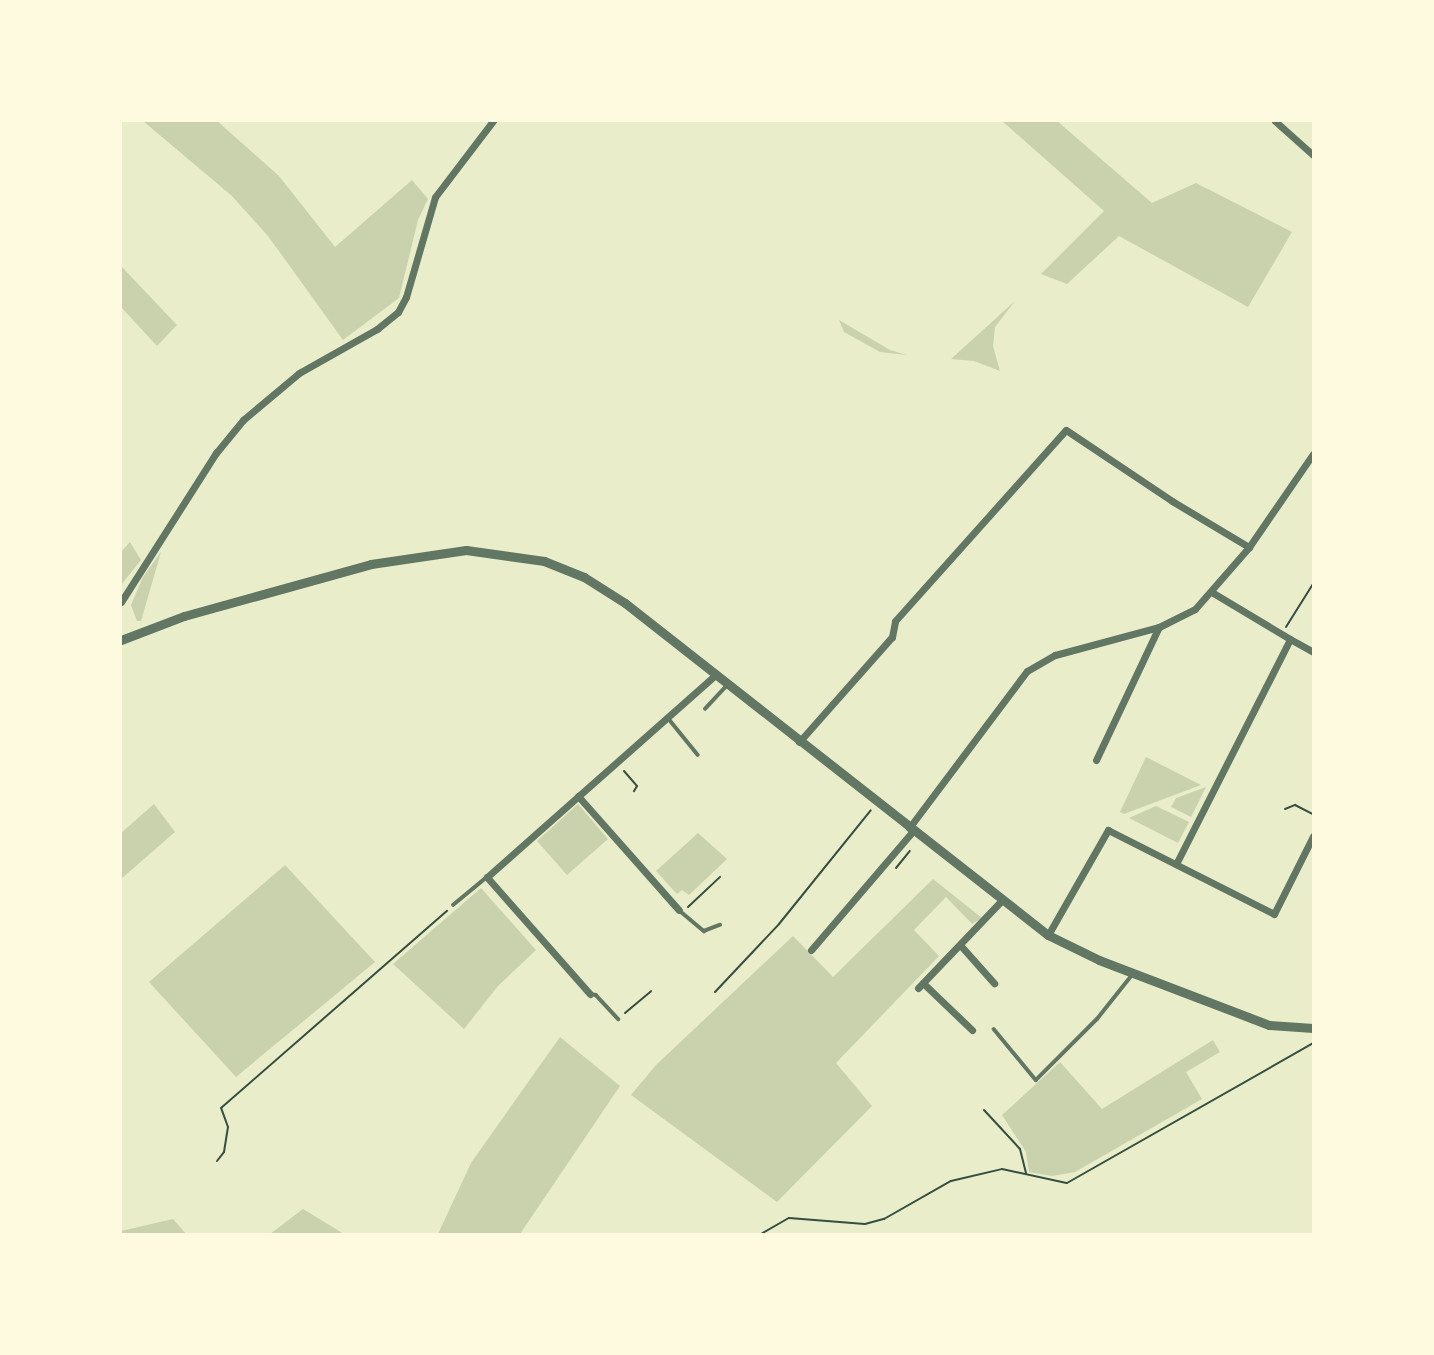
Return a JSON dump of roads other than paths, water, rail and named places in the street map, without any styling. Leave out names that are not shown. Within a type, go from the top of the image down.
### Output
[{"type":"street","points":[[121,602],[216,453],[243,420],[299,373],[377,329],[398,312],[406,297],[435,197],[493,121]]},
{"type":"street","points":[[1275,121],[1313,155]]},
{"type":"street","points":[[799,742],[892,637],[895,621],[1066,429],[1171,501],[1249,547]]},
{"type":"street","points":[[811,950],[911,830],[1027,671],[1055,655],[1160,627],[1195,609],[1213,593],[1249,547],[1313,454]]},
{"type":"street","points":[[121,640],[184,616],[371,564],[435,552],[496,551],[544,561],[584,577],[625,603],[799,742],[874,806],[911,830],[1048,935],[1134,973],[1269,1025],[1313,1028]]},
{"type":"street","points":[[1213,593],[1313,652]]},
{"type":"street","points":[[1096,760],[1160,627]]},
{"type":"street","points":[[1176,864],[1290,639]]},
{"type":"street","points":[[590,994],[487,877],[715,676]]},
{"type":"street","points":[[579,796],[682,910]]},
{"type":"street","points":[[1048,935],[1103,834],[1114,832],[1274,915],[1313,836]]},
{"type":"street","points":[[972,1030],[920,985],[961,947],[1001,901]]},
{"type":"street","points":[[961,947],[994,983]]},
{"type":"lane","points":[[705,709],[727,685]]},
{"type":"lane","points":[[667,717],[698,755]]},
{"type":"lane","points":[[453,905],[487,877]]},
{"type":"lane","points":[[682,910],[704,931],[720,925]]},
{"type":"lane","points":[[994,1029],[1035,1080],[1097,1019],[1134,973]]},
{"type":"lane","points":[[590,994],[596,995],[618,1019]]}]
